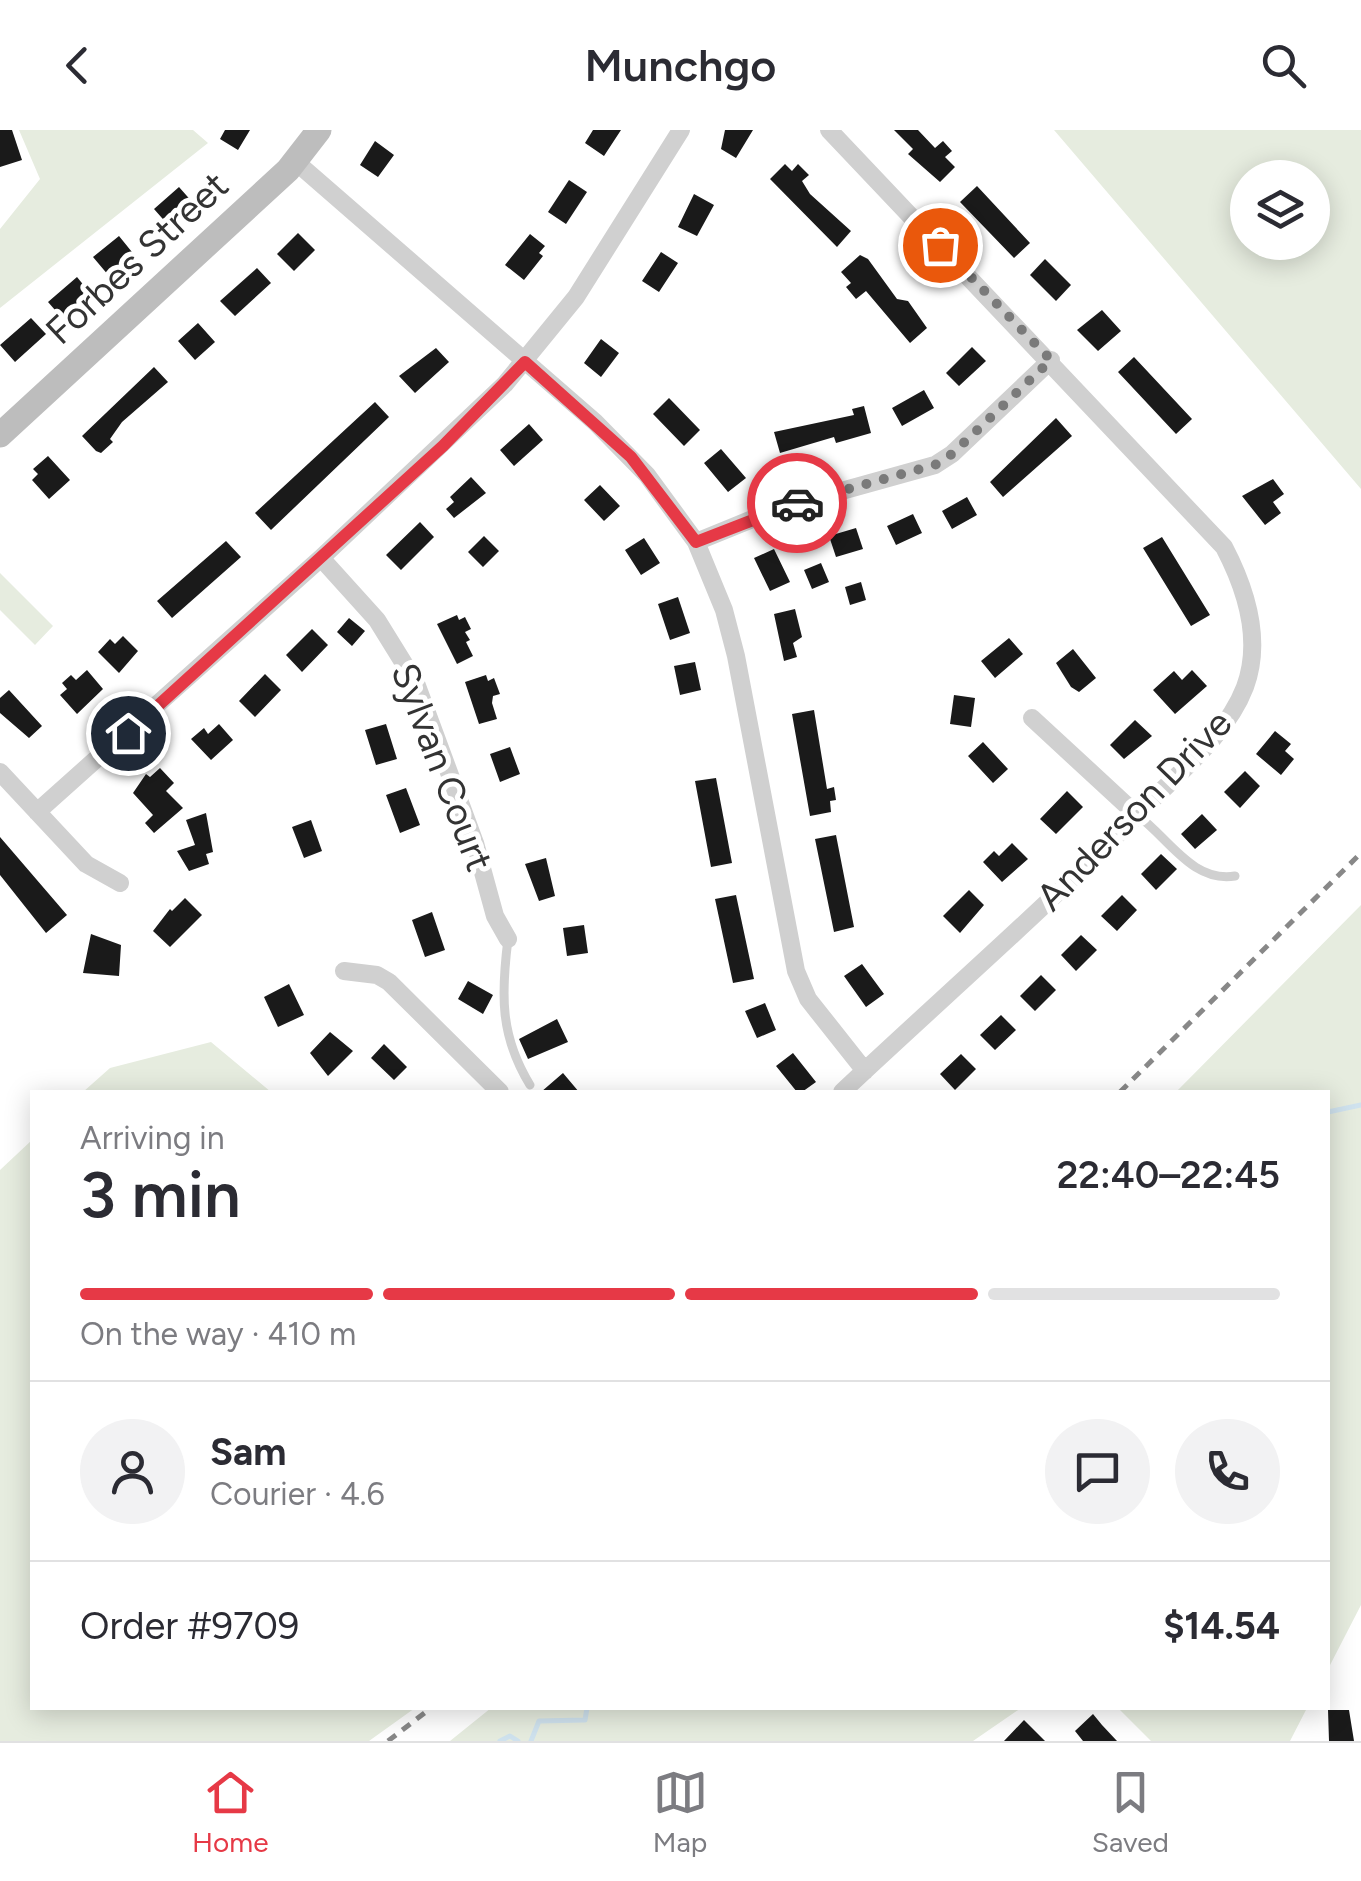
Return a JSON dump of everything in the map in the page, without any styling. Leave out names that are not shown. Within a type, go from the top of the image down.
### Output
[{"type":"street","name":"Forbes Street","points":[[0,436],[296,162],[320,130]]},
{"type":"street","points":[[37,812],[443,446],[525,362],[576,297],[681,130]]},
{"type":"street","name":"Anderson Drive","points":[[830,130],[1224,547],[1250,619],[1250,665],[1238,704],[1212,739],[1137,815],[844,1090]]},
{"type":"street","points":[[296,162],[631,457],[696,542],[724,610],[736,656],[796,971],[808,1000],[865,1071]]},
{"type":"street","points":[[696,542],[777,509],[935,465],[952,454],[1051,360]]},
{"type":"street","name":"Sylvan Court","points":[[321,558],[376,620],[416,684],[475,843],[495,916],[508,940]]},
{"type":"street","points":[[1032,718],[1137,815]]},
{"type":"street","points":[[0,772],[86,864],[120,883]]},
{"type":"street","points":[[344,971],[377,975],[388,982],[498,1090]]},
{"type":"lane","points":[[1137,815],[1195,868],[1218,877],[1235,876]]},
{"type":"lane","points":[[508,940],[502,982],[504,1018],[511,1049],[530,1085]]},
{"type":"shaded area","points":[[19,130],[193,130],[208,143],[0,308],[0,229],[40,179]]},
{"type":"shaded area","points":[[1054,130],[1361,130],[1361,489]]},
{"type":"shaded area","points":[[0,573],[53,626],[35,645],[0,610]]},
{"type":"shaded area","points":[[1361,905],[1361,1605],[1330,1665],[1330,1090],[1178,1090]]},
{"type":"shaded area","points":[[211,1042],[269,1090],[85,1090],[110,1068]]},
{"type":"shaded area","points":[[30,1142],[30,1710],[412,1710],[369,1741],[0,1741],[0,1170]]},
{"type":"shaded area","points":[[489,1710],[1018,1710],[973,1741],[450,1741]]},
{"type":"shaded area","points":[[1120,1710],[1306,1710],[1290,1741],[1151,1741]]},
{"type":"building","points":[[0,130],[12,130],[22,160],[0,167]]},
{"type":"building","points":[[225,130],[250,130],[238,150],[220,139]]},
{"type":"building","points":[[593,130],[621,130],[604,156],[585,143]]},
{"type":"building","points":[[725,130],[753,130],[736,158],[721,149]]},
{"type":"building","points":[[894,130],[918,130],[935,148],[943,141],[952,151],[945,157],[955,167],[940,182],[908,154],[913,149]]},
{"type":"building","points":[[375,141],[394,155],[378,177],[360,165]]},
{"type":"building","points":[[785,164],[792,171],[798,164],[809,175],[802,181],[810,194],[851,231],[837,247],[770,179]]},
{"type":"building","points":[[569,180],[587,192],[566,224],[548,212]]},
{"type":"building","points":[[977,186],[1030,243],[1014,258],[960,202]]},
{"type":"building","points":[[179,187],[194,204],[169,226],[154,209]]},
{"type":"building","points":[[694,194],[714,205],[697,236],[678,227]]},
{"type":"building","points":[[298,233],[315,250],[294,271],[277,254]]},
{"type":"building","points":[[530,234],[545,246],[539,253],[543,256],[524,280],[505,265]]},
{"type":"building","points":[[119,236],[136,257],[109,276],[93,257]]},
{"type":"building","points":[[661,252],[678,263],[659,292],[642,281]]},
{"type":"building","points":[[860,255],[868,259],[897,299],[908,301],[927,328],[910,343],[866,291],[856,299],[846,287],[851,283],[841,272]]},
{"type":"building","points":[[1045,259],[1071,285],[1056,301],[1030,275]]},
{"type":"building","points":[[257,268],[271,283],[235,316],[220,301]]},
{"type":"building","points":[[77,277],[90,293],[62,318],[48,302]]},
{"type":"building","points":[[1102,310],[1121,331],[1098,351],[1077,330]]},
{"type":"building","points":[[31,318],[46,334],[15,362],[0,345]]},
{"type":"building","points":[[198,323],[215,342],[195,360],[178,341]]},
{"type":"building","points":[[601,339],[619,353],[601,377],[584,363]]},
{"type":"building","points":[[972,347],[986,361],[959,386],[946,373]]},
{"type":"building","points":[[436,348],[449,362],[415,393],[399,376]]},
{"type":"building","points":[[1134,357],[1192,419],[1176,434],[1118,372]]},
{"type":"building","points":[[154,367],[168,382],[122,422],[110,439],[113,442],[101,453],[96,451],[82,436]]},
{"type":"building","points":[[924,390],[934,408],[902,426],[892,408]]},
{"type":"building","points":[[669,398],[700,430],[684,446],[653,414]]},
{"type":"building","points":[[375,402],[389,417],[271,530],[255,513]]},
{"type":"building","points":[[864,406],[871,433],[836,443],[834,437],[780,453],[774,432],[854,415],[852,409]]},
{"type":"building","points":[[1056,418],[1072,436],[1003,497],[990,482]]},
{"type":"building","points":[[529,424],[543,440],[514,466],[500,450]]},
{"type":"building","points":[[721,449],[746,478],[728,492],[704,463]]},
{"type":"building","points":[[48,456],[70,480],[49,499],[32,480],[38,474],[33,469]]},
{"type":"building","points":[[471,477],[486,493],[454,518],[446,509],[454,502],[450,497]]},
{"type":"building","points":[[1273,479],[1284,494],[1273,502],[1281,513],[1265,525],[1242,496]]},
{"type":"building","points":[[600,485],[620,506],[604,521],[584,500]]},
{"type":"building","points":[[967,497],[977,515],[952,529],[942,511]]},
{"type":"building","points":[[913,514],[922,533],[896,545],[887,526]]},
{"type":"building","points":[[420,522],[434,537],[401,570],[386,555]]},
{"type":"building","points":[[856,528],[863,549],[836,557],[829,536]]},
{"type":"building","points":[[484,536],[499,551],[483,567],[468,552]]},
{"type":"building","points":[[1162,537],[1210,615],[1191,626],[1143,548]]},
{"type":"building","points":[[644,538],[660,563],[641,575],[625,550]]},
{"type":"building","points":[[226,541],[241,557],[172,618],[157,601]]},
{"type":"building","points":[[774,549],[790,582],[770,591],[754,558]]},
{"type":"building","points":[[821,563],[829,582],[812,589],[804,570]]},
{"type":"building","points":[[861,582],[866,600],[850,605],[845,587]]},
{"type":"building","points":[[678,597],[690,633],[670,640],[658,604]]},
{"type":"building","points":[[795,609],[802,637],[793,643],[797,657],[784,661],[774,614]]},
{"type":"building","points":[[457,615],[459,620],[465,617],[471,629],[465,632],[473,656],[457,664],[437,624]]},
{"type":"building","points":[[349,618],[365,631],[352,646],[337,632]]},
{"type":"building","points":[[312,629],[328,645],[302,672],[286,655]]},
{"type":"building","points":[[123,636],[138,651],[119,673],[98,652],[110,639],[115,644]]},
{"type":"building","points":[[1009,638],[1023,654],[995,678],[981,661]]},
{"type":"building","points":[[1073,649],[1096,678],[1079,692],[1071,687],[1056,663]]},
{"type":"building","points":[[695,662],[701,690],[680,695],[674,666]]},
{"type":"building","points":[[87,670],[103,689],[77,714],[60,695],[67,689],[62,683],[71,675],[76,680]]},
{"type":"building","points":[[1192,670],[1207,686],[1175,714],[1153,690],[1174,671],[1182,680]]},
{"type":"building","points":[[265,674],[281,690],[255,717],[239,701]]},
{"type":"building","points":[[486,675],[488,681],[494,678],[500,694],[493,696],[492,703],[497,719],[479,724],[465,682]]},
{"type":"building","points":[[9,690],[42,726],[29,738],[0,713],[0,698]]},
{"type":"building","points":[[954,695],[975,698],[971,727],[950,724]]},
{"type":"building","points":[[814,710],[827,789],[834,787],[836,800],[830,801],[831,812],[810,816],[792,714]]},
{"type":"building","points":[[1135,720],[1152,736],[1124,759],[1110,745]]},
{"type":"building","points":[[219,724],[233,740],[211,760],[191,739],[204,728],[208,734]]},
{"type":"building","points":[[386,724],[397,759],[376,765],[365,730]]},
{"type":"building","points":[[1275,731],[1291,744],[1285,751],[1294,759],[1281,775],[1256,754]]},
{"type":"building","points":[[983,742],[1008,769],[993,783],[968,756]]},
{"type":"building","points":[[510,747],[520,774],[500,782],[490,754]]},
{"type":"building","points":[[160,768],[174,783],[166,791],[183,808],[154,833],[145,823],[153,815],[133,793],[146,774],[150,777]]},
{"type":"building","points":[[1245,771],[1260,786],[1240,808],[1224,792]]},
{"type":"building","points":[[716,778],[732,863],[711,867],[695,781]]},
{"type":"building","points":[[406,788],[420,825],[400,833],[386,795]]},
{"type":"building","points":[[1067,791],[1083,807],[1056,834],[1040,819]]},
{"type":"building","points":[[206,813],[213,852],[206,854],[209,864],[189,871],[177,851],[195,845],[186,820]]},
{"type":"building","points":[[1202,814],[1217,830],[1195,849],[1181,834]]},
{"type":"building","points":[[311,820],[322,851],[304,858],[292,827]]},
{"type":"building","points":[[836,835],[854,927],[834,932],[815,839]]},
{"type":"building","points":[[0,837],[67,915],[46,933],[0,875]]},
{"type":"building","points":[[1012,843],[1028,859],[1002,882],[983,862],[994,851],[999,856]]},
{"type":"building","points":[[1161,854],[1177,869],[1156,890],[1141,874]]},
{"type":"building","points":[[546,858],[555,896],[539,901],[525,864]]},
{"type":"building","points":[[969,890],[984,905],[960,933],[943,916]]},
{"type":"building","points":[[736,895],[754,979],[733,983],[715,899]]},
{"type":"building","points":[[1122,895],[1137,910],[1117,931],[1101,916]]},
{"type":"building","points":[[185,898],[202,915],[170,947],[153,931],[170,909]]},
{"type":"building","points":[[432,912],[445,950],[425,957],[412,920]]},
{"type":"building","points":[[584,925],[588,953],[567,956],[563,928]]},
{"type":"building","points":[[91,934],[121,945],[119,976],[83,973]]},
{"type":"building","points":[[1081,935],[1097,950],[1076,971],[1061,955]]},
{"type":"building","points":[[862,964],[884,994],[866,1007],[844,976]]},
{"type":"building","points":[[1041,975],[1056,990],[1035,1011],[1020,996]]},
{"type":"building","points":[[468,981],[493,995],[483,1014],[458,999]]},
{"type":"building","points":[[289,984],[304,1015],[278,1027],[264,997]]},
{"type":"building","points":[[765,1003],[776,1030],[757,1038],[745,1011]]},
{"type":"building","points":[[1001,1015],[1016,1030],[995,1050],[980,1035]]},
{"type":"building","points":[[557,1019],[568,1042],[528,1059],[519,1039]]},
{"type":"building","points":[[330,1032],[353,1051],[328,1076],[310,1053]]},
{"type":"building","points":[[384,1044],[407,1067],[394,1080],[371,1058]]},
{"type":"building","points":[[793,1053],[816,1082],[805,1090],[795,1090],[776,1066]]},
{"type":"building","points":[[961,1054],[976,1069],[955,1090],[940,1074]]},
{"type":"building","points":[[563,1073],[577,1090],[543,1090]]},
{"type":"building","points":[[1328,1710],[1349,1710],[1354,1741],[1329,1741]]},
{"type":"building","points":[[1093,1714],[1117,1741],[1083,1741],[1075,1731]]},
{"type":"building","points":[[1024,1720],[1045,1741],[1004,1741]]},
{"type":"waterway","points":[[1330,1112],[1361,1105]]},
{"type":"waterway","points":[[531,1741],[539,1721],[585,1720],[587,1710]]},
{"type":"waterway","points":[[500,1741],[510,1736],[518,1741]]},
{"type":"railway","points":[[1122,1090],[1361,853]]},
{"type":"railway","points":[[388,1741],[428,1710]]},
{"type":"way so far","points":[[797,503],[935,465],[952,454],[1051,360],[940,245]]},
{"type":"route","points":[[128,733],[443,446],[525,362],[631,457],[696,542],[797,503]]}]
